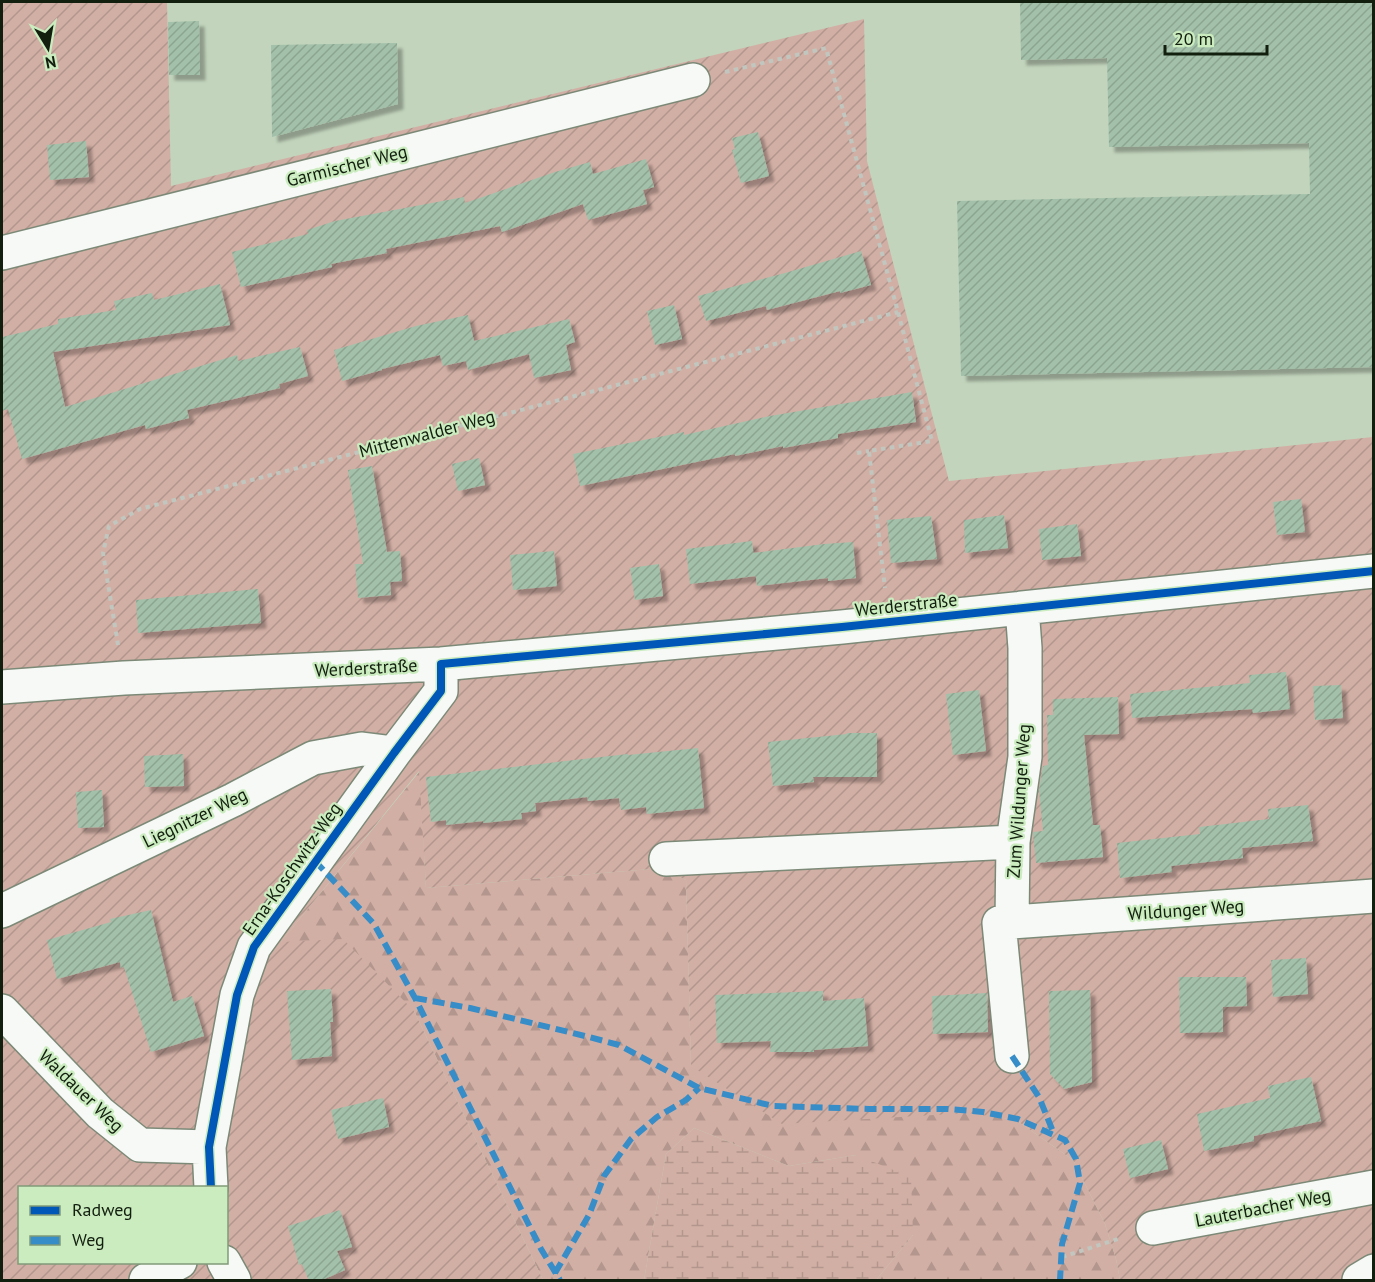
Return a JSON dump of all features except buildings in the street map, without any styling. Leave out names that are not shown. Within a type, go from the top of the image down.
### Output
[{"type":"street","name":"Garmischer Weg","points":[[2,253],[693,80]]},
{"type":"street","name":"Werderstraße","points":[[2,687],[124,678],[441,664],[830,628],[1374,571]]},
{"type":"street","name":"Zum Wildunger Weg","points":[[1012,1056],[1005,923],[1025,757],[1025,648],[1022,608]]},
{"type":"street","name":"Erna-Koschwitz-Weg","points":[[211,1186],[209,1147],[237,995],[254,947],[441,691],[441,664]]},
{"type":"street","name":"Liegnitzer Weg","points":[[2,911],[233,800],[314,758],[362,749],[394,753]]},
{"type":"street","points":[[666,859],[1013,842]]},
{"type":"street","name":"Wildunger Weg","points":[[1005,923],[1374,896]]},
{"type":"street","name":"Waldauer Weg","points":[[2,1011],[100,1113],[140,1145],[209,1147]]},
{"type":"street","name":"Lauterbacher Weg","points":[[1153,1228],[1374,1187]]},
{"type":"street","points":[[146,1281],[178,1264]]},
{"type":"street","points":[[225,1264],[234,1281]]},
{"type":"street","points":[[1359,1281],[1374,1270]]},
{"type":"path","points":[[693,80],[826,48],[932,441],[857,453]]},
{"type":"path","points":[[869,451],[890,621]]},
{"type":"path","points":[[1062,1257],[1153,1228]]},
{"type":"green space","points":[[2,2],[167,2],[171,186],[864,19],[867,161],[949,481],[1373,437],[1373,1280],[1120,1280],[1105,1224],[1073,1160],[1016,1120],[968,1113],[782,1124],[691,1066],[686,880],[652,864],[651,869],[426,888],[419,771],[281,942],[343,939],[414,1011],[543,1280],[2,1280]]},
{"type":"green space","points":[[420,771],[426,888],[651,869],[652,864],[686,880],[691,1066],[1016,1120],[1073,1160],[1105,1224],[1120,1280],[876,1280],[913,1235],[856,1155],[789,1166],[694,1128],[666,1154],[644,1280],[543,1280],[414,1011],[280,943]]},
{"type":"green space","points":[[694,1128],[789,1166],[856,1155],[911,1177],[913,1235],[876,1280],[644,1280],[666,1154]]},
{"type":"marked path","points":[[315,861],[374,924],[415,998],[541,1249],[560,1280]]},
{"type":"marked path","points":[[415,998],[470,1008],[619,1045],[699,1088],[773,1106],[948,1109],[983,1112],[1018,1119],[1065,1140],[1076,1159],[1080,1183],[1062,1244],[1060,1280]]},
{"type":"marked path","points":[[1012,1056],[1039,1097],[1054,1134]]},
{"type":"marked path","points":[[555,1273],[589,1215],[604,1176],[631,1139],[657,1117],[686,1100],[699,1088]]},
{"type":"cycle path","points":[[211,1186],[209,1147],[237,995],[254,947],[441,691],[441,664],[842,627],[1374,571]]}]
